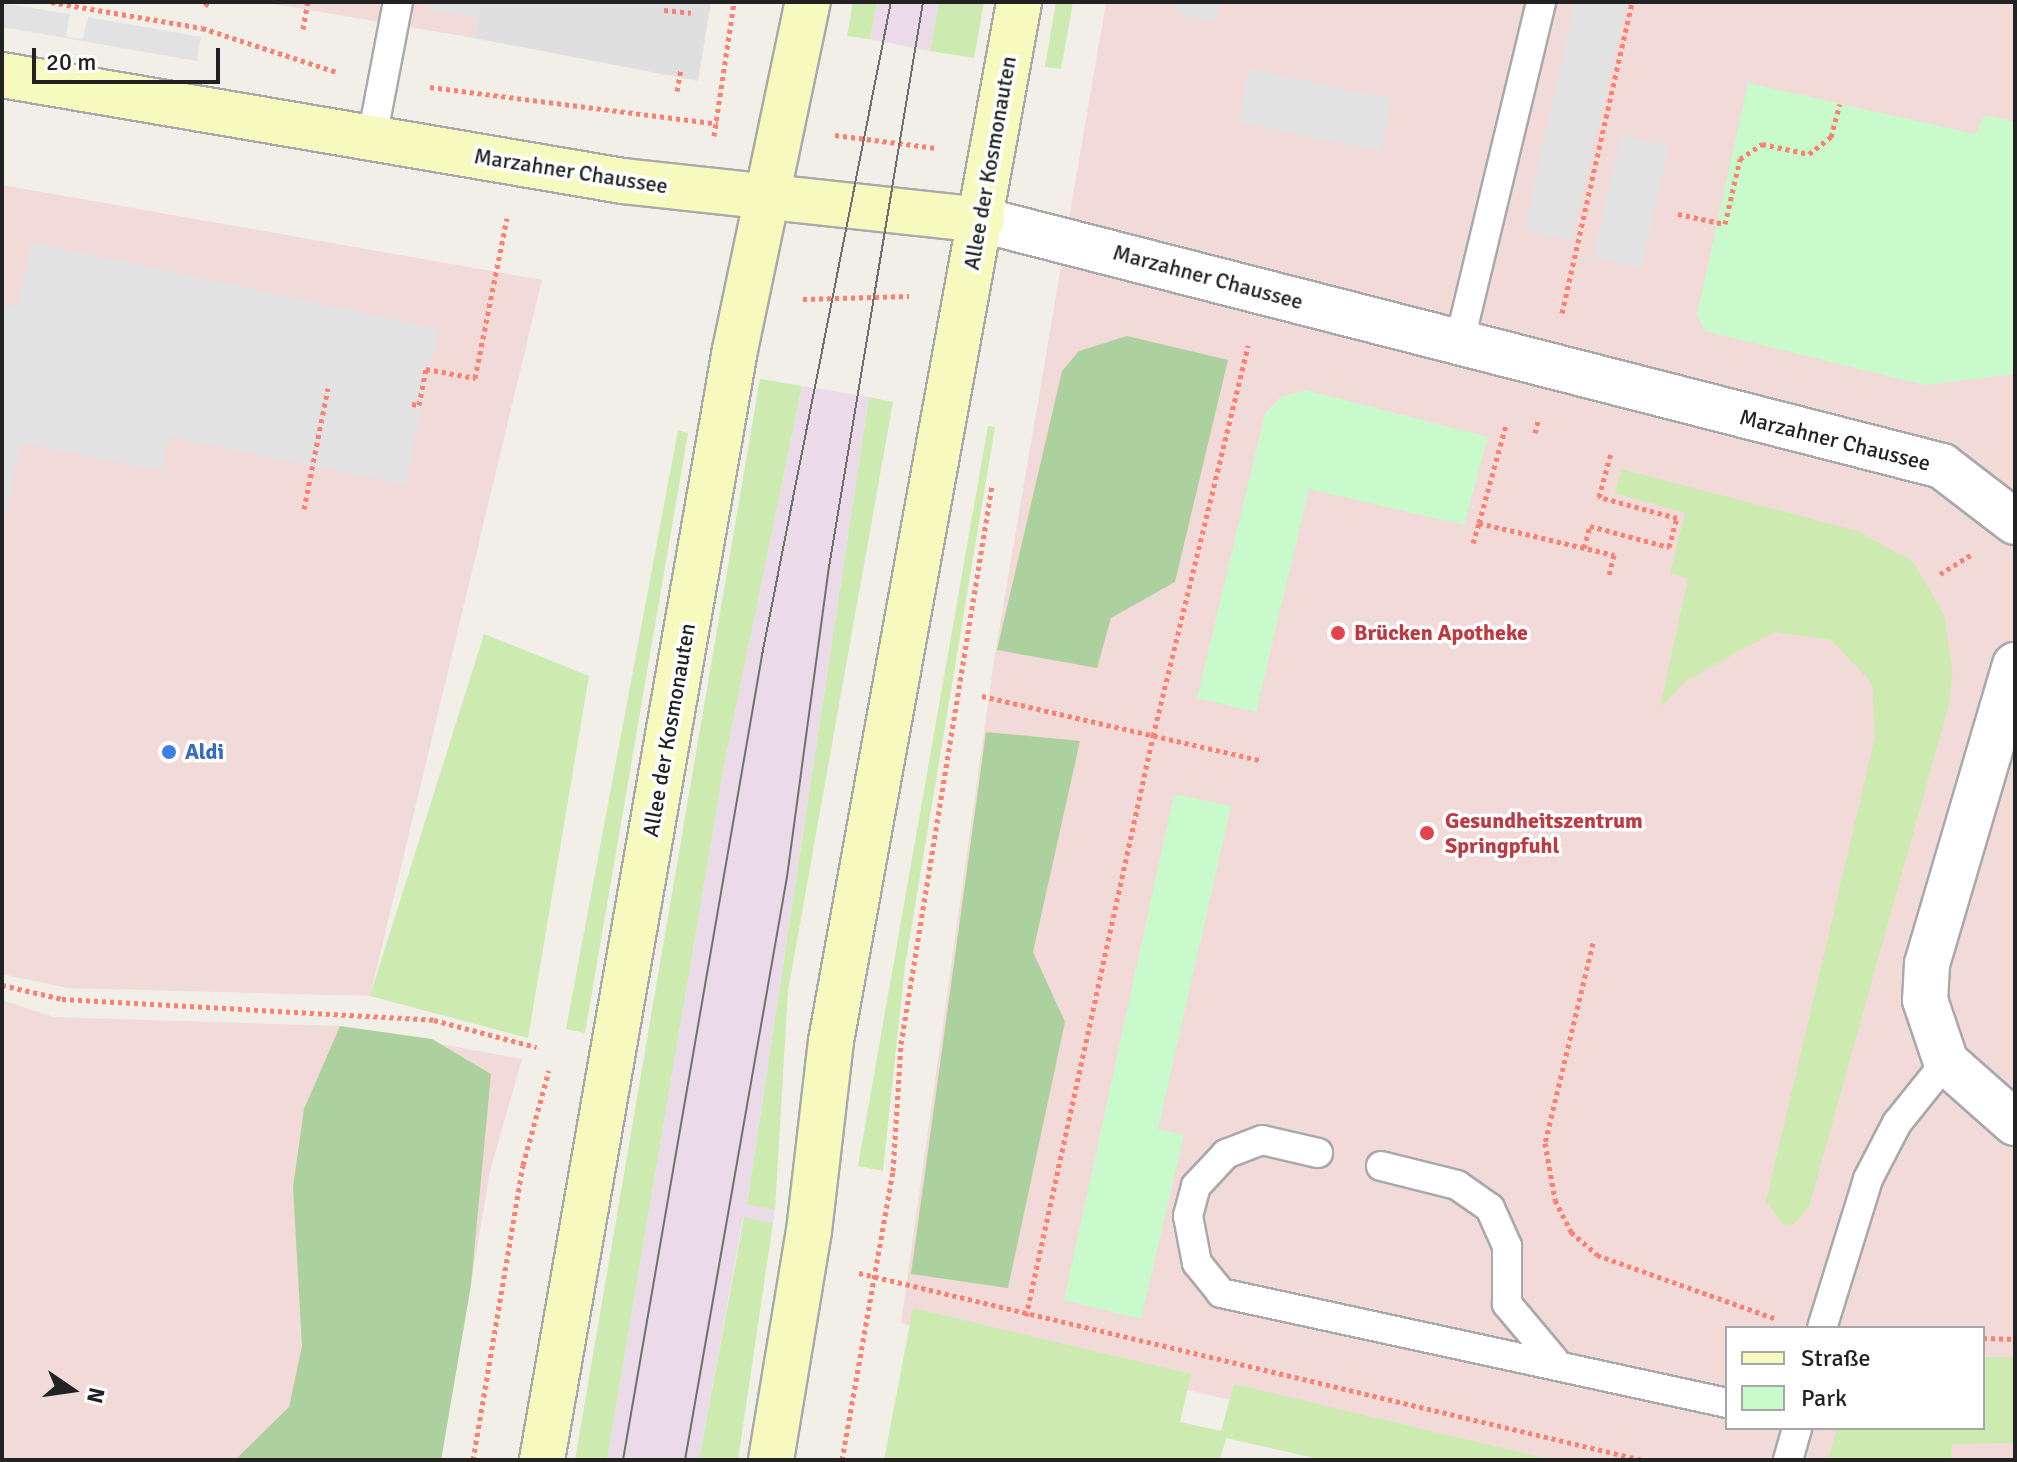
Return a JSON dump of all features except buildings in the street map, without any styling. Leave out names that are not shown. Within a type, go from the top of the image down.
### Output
[{"type":"main road","name":"Allee der Kosmonauten","points":[[542,1460],[744,301],[808,2]]},
{"type":"main road","name":"Allee der Kosmonauten","points":[[771,1460],[809,1231],[831,1041],[965,294],[982,220],[1019,2]]},
{"type":"main road","name":"Marzahner Chaussee","points":[[2,75],[623,181],[982,220]]},
{"type":"street","name":"Marzahner Chaussee","points":[[982,220],[1942,466],[2015,522]]},
{"type":"street","points":[[2015,665],[1927,964],[1930,1031],[1946,1062],[2015,1123]]},
{"type":"lane","points":[[372,138],[398,2]]},
{"type":"lane","points":[[1459,344],[1541,2]]},
{"type":"lane","points":[[1823,1326],[1868,1179],[1897,1123],[1946,1062]]},
{"type":"lane","points":[[1318,1153],[1262,1140],[1226,1154],[1196,1186],[1188,1216],[1197,1263],[1221,1293],[1444,1346],[1554,1360],[1725,1403]]},
{"type":"lane","points":[[1381,1166],[1457,1185],[1490,1208],[1507,1246],[1507,1304],[1554,1360]]},
{"type":"lane","points":[[1788,1460],[1796,1430]]},
{"type":"path","points":[[303,29],[308,2]]},
{"type":"path","points":[[734,2],[716,124],[993,154]]},
{"type":"path","points":[[1565,300],[1632,2]]},
{"type":"path","points":[[664,10],[691,13]]},
{"type":"path","points":[[677,91],[681,69]]},
{"type":"path","points":[[1678,214],[1725,224],[1740,159],[1762,144],[1809,154],[1831,137],[1840,104]]},
{"type":"path","points":[[412,404],[419,405],[426,369],[475,378],[508,213]]},
{"type":"path","points":[[1026,1316],[1153,736],[1260,290]]},
{"type":"path","points":[[744,301],[965,294]]},
{"type":"path","points":[[304,509],[328,388]]},
{"type":"path","points":[[1473,543],[1506,425]]},
{"type":"path","points":[[1584,548],[1590,526],[1669,547],[1677,518],[1599,497],[1611,453]]},
{"type":"path","points":[[842,1460],[893,1171],[901,1044],[994,471]]},
{"type":"path","points":[[1479,523],[1614,555],[1609,575]]},
{"type":"path","points":[[982,696],[1260,760]]},
{"type":"path","points":[[1593,943],[1545,1143],[1555,1200],[1571,1232],[1597,1255],[1632,1273],[1754,1306],[1776,1317],[1778,1326]]},
{"type":"path","points":[[2,985],[62,999],[434,1020],[536,1047]]},
{"type":"path","points":[[473,1460],[523,1165]]},
{"type":"path","points":[[847,1268],[874,1278],[1026,1316],[1642,1460]]},
{"type":"path","points":[[1985,1338],[2015,1339]]},
{"type":"shaded area","points":[[262,2],[481,2],[474,38]]},
{"type":"shaded area","points":[[428,2],[480,2],[477,18],[426,9]]},
{"type":"shaded area","points":[[481,2],[711,2],[698,81],[474,38]]},
{"type":"shaded area","points":[[877,2],[939,2],[930,51],[870,39]]},
{"type":"shaded area","points":[[1106,2],[2015,2],[2015,1460],[1487,1460],[901,1323],[995,654]]},
{"type":"shaded area","points":[[1178,2],[1220,2],[1215,22],[1176,13]]},
{"type":"shaded area","points":[[1575,2],[1627,2],[1572,241],[1524,230]]},
{"type":"shaded area","points":[[2,3],[70,14],[66,37],[83,39],[88,17],[201,37],[197,61],[2,27]]},
{"type":"shaded area","points":[[1249,69],[1391,99],[1380,151],[1238,122]]},
{"type":"shaded area","points":[[1621,135],[1669,146],[1641,269],[1593,257]]},
{"type":"shaded area","points":[[2,185],[542,280],[370,996],[67,988],[2,974]]},
{"type":"shaded area","points":[[31,242],[439,329],[405,485],[170,437],[161,471],[21,443],[2,531],[2,304],[17,307]]},
{"type":"shaded area","points":[[802,386],[869,397],[747,1203],[775,1210],[773,1223],[743,1218],[699,1460],[607,1460],[724,766]]},
{"type":"shaded area","points":[[2,1000],[54,1017],[340,1026],[522,1059],[490,1171],[441,1460],[2,1460]]},
{"type":"green space","points":[[853,2],[877,2],[870,39],[847,36]]},
{"type":"green space","points":[[939,2],[984,2],[974,58],[930,51]]},
{"type":"green space","points":[[1056,2],[1073,2],[1061,69],[1045,67]]},
{"type":"green space","points":[[1748,83],[1975,134],[1985,115],[2015,122],[2015,374],[1925,385],[1705,331],[1697,315]]},
{"type":"green space","points":[[1127,336],[1228,360],[1175,582],[1111,618],[1097,668],[997,650],[1062,371],[1079,351]]},
{"type":"green space","points":[[760,379],[802,386],[724,766],[607,1460],[575,1460]]},
{"type":"green space","points":[[1306,390],[1488,437],[1464,525],[1309,489],[1256,712],[1197,698],[1265,413],[1281,397]]},
{"type":"green space","points":[[869,397],[893,402],[788,991],[775,1210],[747,1204]]},
{"type":"green space","points":[[988,426],[995,427],[905,966],[883,1171],[858,1166]]},
{"type":"green space","points":[[678,430],[688,433],[585,1033],[566,1029]]},
{"type":"green space","points":[[1621,469],[1858,531],[1913,562],[1944,615],[1953,674],[1948,708],[1809,1207],[1794,1224],[1784,1225],[1766,1201],[1875,737],[1872,683],[1831,640],[1774,632],[1687,680],[1660,707],[1688,579],[1670,573],[1685,513],[1615,493]]},
{"type":"green space","points":[[484,634],[589,676],[528,1038],[370,996]]},
{"type":"green space","points":[[986,732],[1080,741],[1033,952],[1065,1022],[1008,1288],[911,1274]]},
{"type":"green space","points":[[1174,794],[1231,806],[1158,1129],[1184,1135],[1141,1319],[1064,1300]]},
{"type":"green space","points":[[340,1026],[432,1039],[491,1074],[471,1285],[441,1460],[235,1460],[289,1407],[302,1346],[293,1187],[304,1109]]},
{"type":"green space","points":[[744,1217],[773,1223],[738,1460],[699,1460]]},
{"type":"green space","points":[[913,1308],[1191,1374],[1180,1422],[1221,1431],[1234,1384],[1552,1460],[1323,1460],[1226,1438],[1220,1460],[884,1460]]},
{"type":"green space","points":[[1985,1357],[2015,1357],[2015,1443],[1952,1444],[1951,1460],[1828,1460],[1836,1430],[1985,1430]]},
{"type":"tram line","points":[[623,1460],[762,655],[891,2]]},
{"type":"tram line","points":[[685,1460],[787,877],[829,567],[923,2]]},
{"type":"place","name":"Brücken Apotheke","points":[[1338,633]]},
{"type":"place","name":"Aldi","points":[[169,752]]},
{"type":"place","name":"Gesundheitszentrum Springpfuhl","points":[[1427,833]]}]
